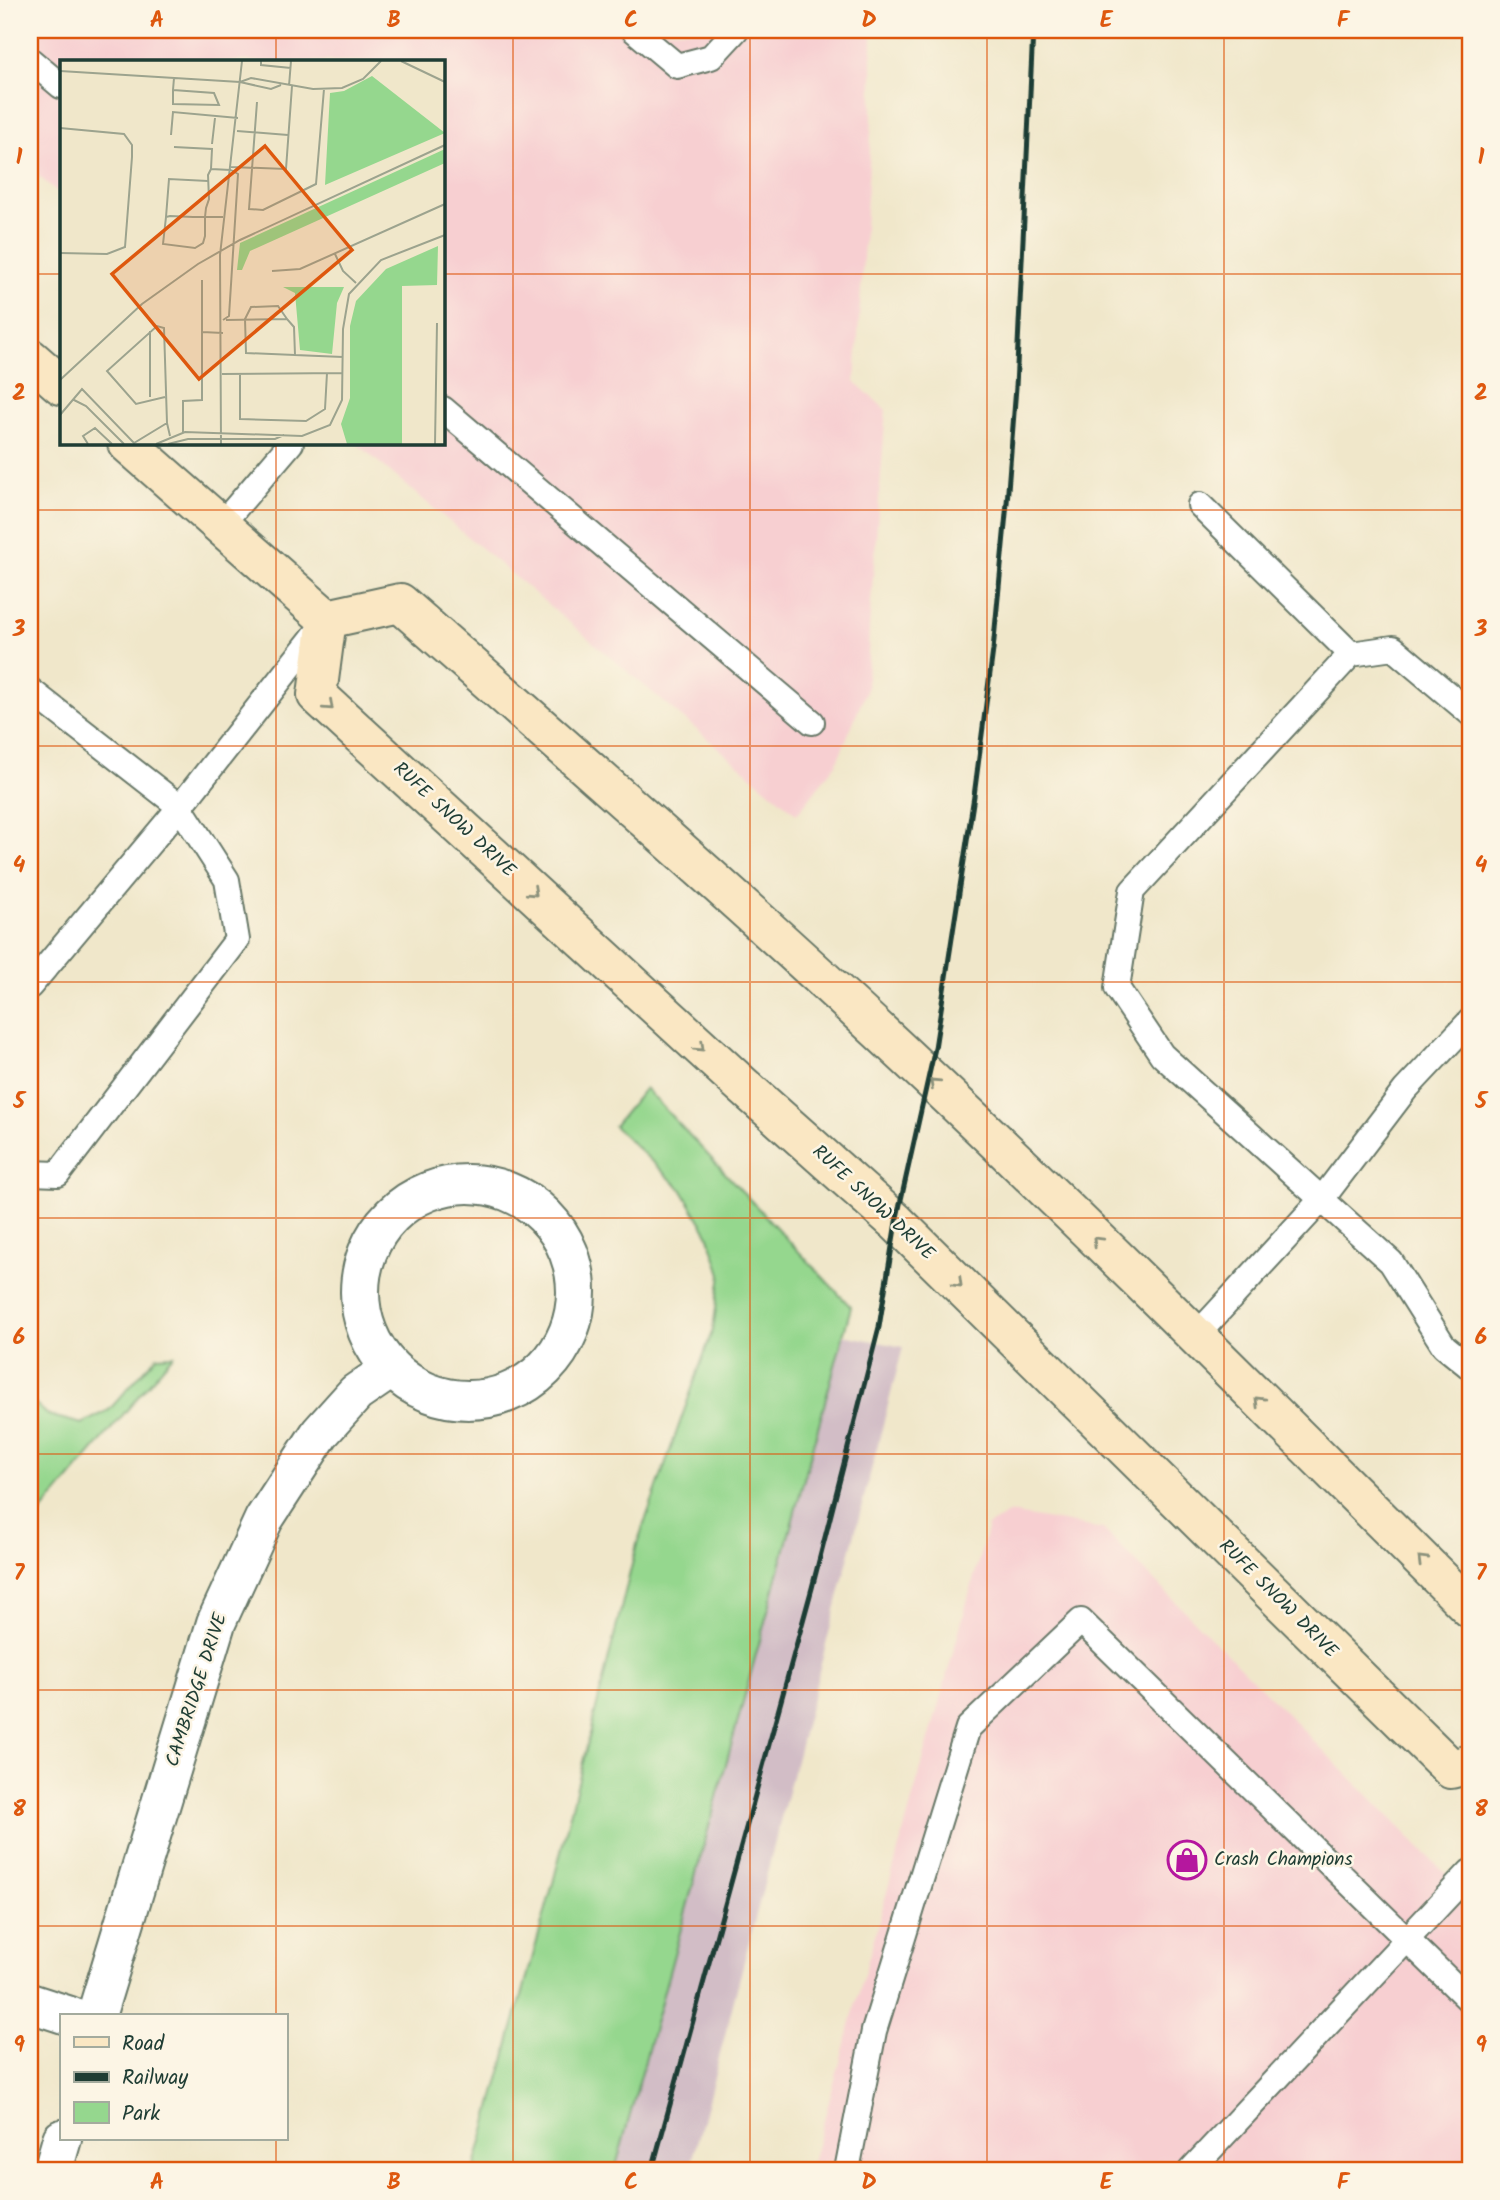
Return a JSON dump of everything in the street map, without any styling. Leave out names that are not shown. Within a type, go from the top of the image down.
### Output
[{"type":"main road","points":[[30,358],[60,384]]},
{"type":"main road","points":[[128,444],[327,619],[400,603],[761,922],[1004,1149],[1470,1608]]},
{"type":"main road","name":"RUFE SNOW DRIVE","points":[[327,619],[317,695],[742,1085],[896,1222],[1451,1769],[1470,1764]]},
{"type":"street","points":[[471,1183],[501,1188],[520,1197],[530,1202],[553,1223],[569,1251],[576,1281],[574,1312],[564,1342],[545,1368],[520,1387],[494,1397],[467,1400],[439,1396],[414,1386],[391,1369],[372,1343],[362,1313],[360,1280],[368,1250],[385,1222],[410,1200],[439,1187],[471,1183]]},
{"type":"street","name":"CAMBRIDGE DRIVE","points":[[97,2014],[216,1623],[264,1520],[320,1433],[356,1392],[391,1369]]},
{"type":"street","points":[[30,2003],[64,2014]]},
{"type":"street","points":[[53,2170],[62,2140]]},
{"type":"lane","points":[[634,30],[677,66],[711,57],[736,30]]},
{"type":"lane","points":[[30,60],[60,85]]},
{"type":"lane","points":[[444,411],[812,722]]},
{"type":"lane","points":[[221,525],[290,444]]},
{"type":"lane","points":[[1199,505],[1351,654]]},
{"type":"lane","points":[[30,986],[180,807],[327,619]]},
{"type":"lane","points":[[1470,713],[1393,648],[1351,654],[1132,891],[1117,988],[1162,1055],[1391,1262],[1444,1346],[1470,1367]]},
{"type":"lane","points":[[30,690],[180,807],[227,880],[237,940],[58,1174],[30,1173]]},
{"type":"lane","points":[[1195,1337],[1322,1199],[1405,1090],[1470,1021]]},
{"type":"lane","points":[[847,2170],[874,2031],[968,1728],[1081,1621],[1470,2001]]},
{"type":"lane","points":[[1191,2170],[1470,1872]]},
{"type":"shaded area","points":[[30,30],[872,30],[872,119],[855,382],[886,410],[869,628],[867,689],[836,764],[797,814],[357,444],[444,444],[444,60],[60,60],[60,194],[30,169]]},
{"type":"shaded area","points":[[843,1335],[903,1347],[690,2170],[615,2170]]},
{"type":"shaded area","points":[[1010,1513],[1103,1529],[1470,1898],[1470,2170],[810,2170],[988,1526]]},
{"type":"green space","points":[[645,1088],[851,1307],[615,2170],[474,2170],[553,1883],[637,1544],[713,1329],[721,1274],[708,1234],[681,1189],[614,1126]]},
{"type":"green space","points":[[173,1355],[30,1526],[30,1399],[48,1415],[82,1424],[109,1410],[157,1356]]},
{"type":"railway","points":[[652,2170],[812,1588],[879,1327],[896,1222],[935,1048],[974,796],[993,650],[1016,387],[1033,30]]},
{"type":"place","name":"Crash Champions","points":[[1187,1860]]}]
